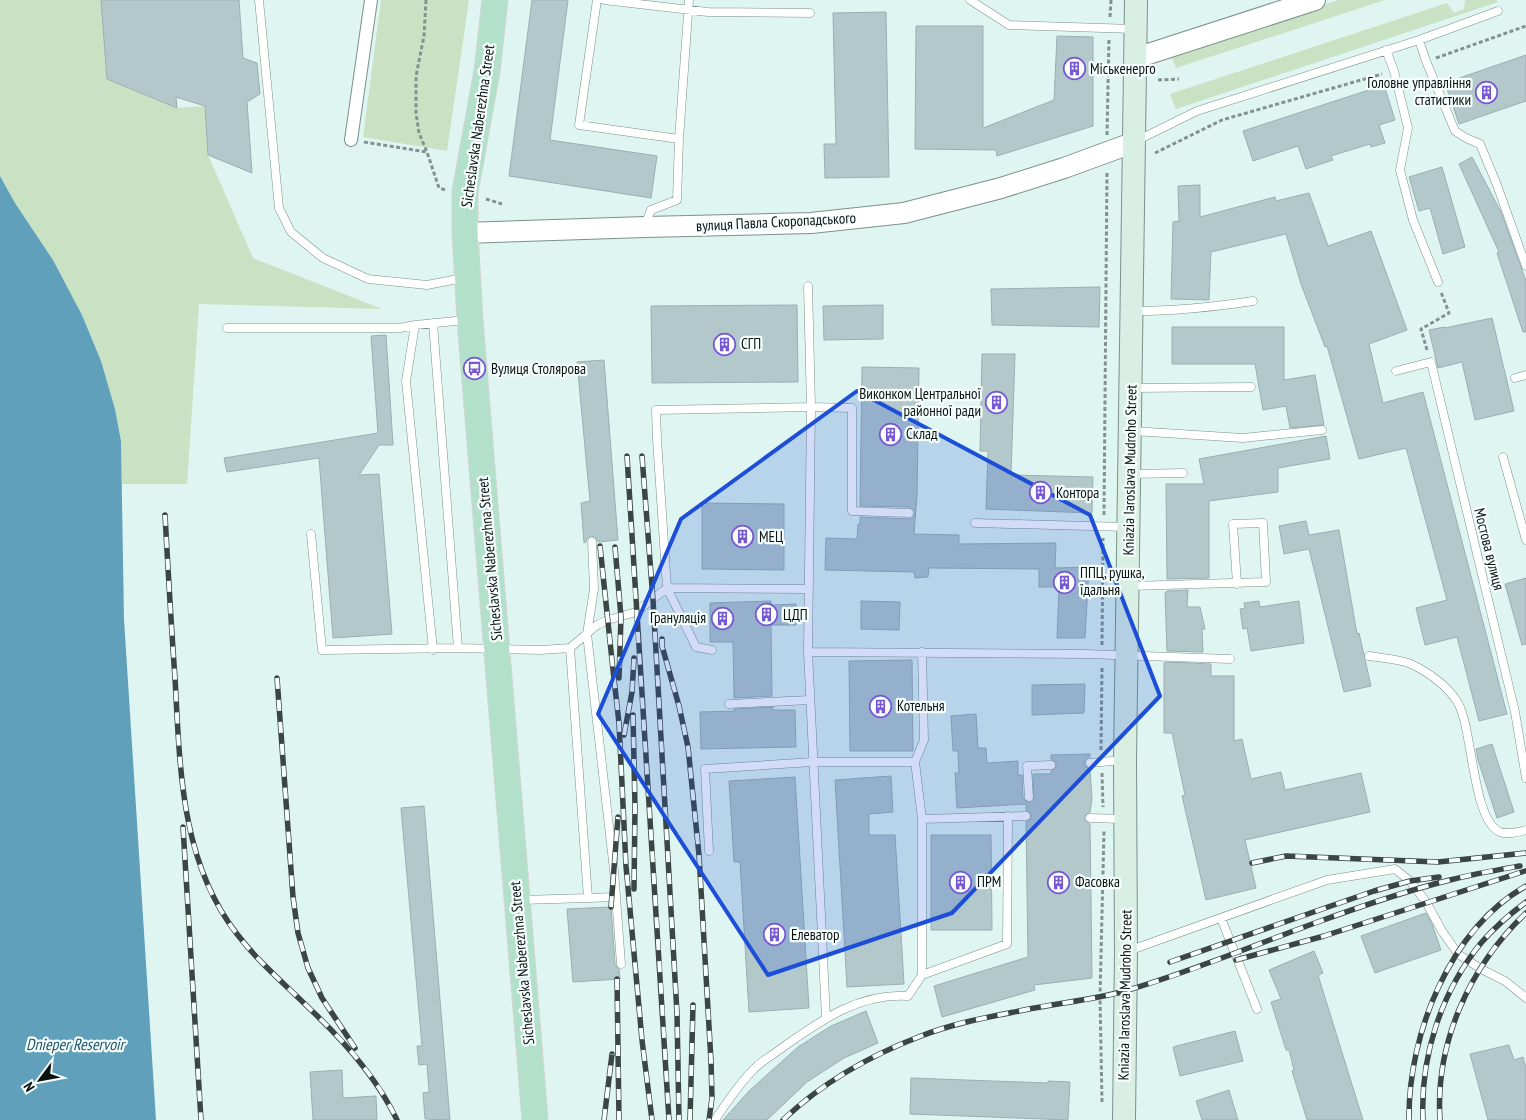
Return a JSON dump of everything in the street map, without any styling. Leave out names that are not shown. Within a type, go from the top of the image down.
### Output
[{"type":"main road","name":"Sicheslavska Naberezhna Street","points":[[495,0],[487,70],[465,192],[465,233],[470,320],[535,1120]]},
{"type":"main road","name":"Kniazia Iaroslava Mudroho Street","points":[[1124,1120],[1126,952],[1115,818],[1125,760],[1136,0]]},
{"type":"street","points":[[351,140],[371,0]]},
{"type":"street","points":[[1136,58],[1315,0]]},
{"type":"street","name":"вулиця Павла Скоропадського","points":[[465,233],[645,226],[811,223],[904,213],[1001,188],[1135,142]]},
{"type":"lane","points":[[259,0],[279,208],[290,232],[323,258],[368,279],[428,285],[468,277]]},
{"type":"lane","points":[[598,0],[579,125],[678,139]]},
{"type":"lane","points":[[604,0],[708,12],[810,13]]},
{"type":"lane","points":[[645,226],[651,210],[677,200],[678,139],[689,0]]},
{"type":"lane","points":[[970,0],[1009,25],[1136,29]]},
{"type":"lane","points":[[1135,142],[1197,111],[1419,40],[1498,12]]},
{"type":"lane","points":[[1419,40],[1455,131],[1480,144],[1526,264]]},
{"type":"lane","points":[[1386,50],[1394,71],[1408,128],[1400,170],[1413,220],[1438,282]]},
{"type":"lane","points":[[808,286],[810,406],[808,652],[826,1017]]},
{"type":"lane","points":[[1132,311],[1212,307],[1254,301]]},
{"type":"lane","points":[[227,328],[400,328],[470,320]]},
{"type":"lane","points":[[433,323],[458,648]]},
{"type":"lane","points":[[414,325],[406,380],[433,650]]},
{"type":"lane","points":[[1396,372],[1431,362]]},
{"type":"lane","name":"Мостова вулиця","points":[[1431,362],[1515,712],[1526,778]]},
{"type":"lane","points":[[1515,378],[1526,375]]},
{"type":"lane","points":[[1131,388],[1251,387]]},
{"type":"lane","points":[[712,650],[696,647],[667,588],[656,410],[810,406],[852,408],[852,511],[909,513]]},
{"type":"lane","points":[[1130,431],[1243,438],[1322,430]]},
{"type":"lane","points":[[1503,457],[1526,540]]},
{"type":"lane","points":[[1130,474],[1168,475],[1183,473]]},
{"type":"lane","points":[[975,523],[1129,527]]},
{"type":"lane","points":[[1128,586],[1237,584],[1266,582],[1263,523],[1234,524],[1237,584]]},
{"type":"lane","points":[[311,534],[322,650],[570,648],[608,620],[636,612],[667,588],[809,589]]},
{"type":"lane","points":[[592,542],[594,589],[587,634],[616,897],[621,964]]},
{"type":"lane","points":[[570,648],[588,898]]},
{"type":"lane","points":[[808,652],[1102,654],[1230,659]]},
{"type":"lane","points":[[716,1120],[754,1068],[826,1017],[854,1004],[882,996],[908,996],[922,975],[922,819],[915,762],[924,740],[922,652]]},
{"type":"lane","points":[[1369,656],[1410,663],[1437,680],[1450,692],[1463,714],[1473,770],[1483,806],[1491,823],[1494,828],[1508,834],[1526,830]]},
{"type":"lane","points":[[729,704],[810,700]]},
{"type":"lane","points":[[1090,763],[1125,760]]},
{"type":"lane","points":[[709,851],[705,769],[813,762],[915,762]]},
{"type":"lane","points":[[1029,797],[1027,766],[1051,765]]},
{"type":"lane","points":[[922,975],[1007,944],[1008,816]]},
{"type":"lane","points":[[922,819],[1026,816]]},
{"type":"lane","points":[[1090,818],[1115,818]]},
{"type":"lane","points":[[1126,952],[1327,880],[1395,869],[1417,890],[1458,954],[1481,969],[1505,981],[1526,998]]},
{"type":"lane","points":[[517,900],[616,897]]},
{"type":"lane","points":[[1221,918],[1257,1009]]},
{"type":"path","points":[[426,0],[424,36],[416,76],[416,113],[419,133],[438,188]]},
{"type":"path","points":[[1103,1110],[1100,997],[1115,818],[1101,762],[1110,0]]},
{"type":"path","points":[[1426,61],[1526,26]]},
{"type":"path","points":[[1155,153],[1222,120],[1394,71]]},
{"type":"path","points":[[1158,80],[1179,79]]},
{"type":"path","points":[[351,140],[427,152]]},
{"type":"path","points":[[1431,362],[1421,330],[1449,313],[1438,282]]},
{"type":"highlighted area","points":[[857,391],[1090,515],[1160,696],[952,913],[768,975],[598,714],[681,519]]},
{"type":"green space","points":[[0,0],[101,0],[107,79],[177,108],[205,106],[208,155],[253,258],[382,309],[199,304],[187,484],[122,484],[121,441],[115,409],[101,361],[82,315],[53,260],[15,203],[0,176]]},
{"type":"green space","points":[[381,0],[469,0],[447,151],[363,137]]},
{"type":"green space","points":[[1339,0],[1385,0],[1176,68],[1170,54]]},
{"type":"green space","points":[[1465,0],[1497,0],[1498,2],[1176,109],[1170,94],[1447,3],[1454,13],[1464,9]]},
{"type":"water","name":"Dnieper Reservoir","points":[[0,176],[15,203],[53,260],[82,315],[101,361],[115,409],[121,441],[124,619],[156,1120],[0,1120]]},
{"type":"building","points":[[101,0],[239,0],[243,58],[257,63],[260,94],[247,102],[252,173],[208,155],[205,106],[176,97],[177,108],[107,79]]},
{"type":"building","points":[[532,0],[568,0],[550,140],[657,156],[651,198],[509,176]]},
{"type":"building","points":[[886,12],[889,177],[825,178],[824,144],[836,144],[833,13]]},
{"type":"building","points":[[916,26],[983,26],[983,128],[1054,100],[1057,36],[1093,37],[1093,126],[997,156],[996,150],[915,149]]},
{"type":"building","name":"Головне управління статистики","points":[[1526,55],[1526,101],[1459,124],[1445,83]]},
{"type":"building","points":[[1384,85],[1395,120],[1379,125],[1385,143],[1371,147],[1370,144],[1331,156],[1333,160],[1306,169],[1298,146],[1253,161],[1243,131]]},
{"type":"building","points":[[1472,157],[1501,212],[1526,281],[1526,332],[1523,332],[1497,253],[1499,252],[1459,164]]},
{"type":"building","points":[[1442,167],[1465,247],[1443,254],[1430,208],[1419,211],[1409,177]]},
{"type":"building","points":[[1200,185],[1200,217],[1275,197],[1276,201],[1309,193],[1328,246],[1371,231],[1407,330],[1369,344],[1383,403],[1423,392],[1507,714],[1479,721],[1457,637],[1425,645],[1416,608],[1447,600],[1406,448],[1359,459],[1327,346],[1325,347],[1301,284],[1286,234],[1211,252],[1209,300],[1171,299],[1173,222],[1179,221],[1178,186]]},
{"type":"building","points":[[1100,287],[1099,327],[992,325],[991,289]]},
{"type":"building","name":"СГП","points":[[797,305],[798,382],[652,383],[651,306]]},
{"type":"building","points":[[883,305],[883,339],[824,340],[823,306]]},
{"type":"building","points":[[1492,318],[1514,411],[1475,420],[1462,362],[1438,368],[1429,330]]},
{"type":"building","points":[[1172,327],[1284,327],[1284,380],[1315,375],[1324,425],[1290,428],[1286,406],[1263,410],[1255,364],[1172,364]]},
{"type":"building","points":[[386,335],[393,445],[379,445],[359,475],[379,474],[392,634],[333,638],[319,458],[227,472],[224,458],[378,433],[371,336]]},
{"type":"building","points":[[982,354],[1015,354],[1011,475],[1093,477],[1092,513],[986,509],[988,451],[980,451]]},
{"type":"building","points":[[604,360],[618,540],[598,542],[595,537],[591,536],[584,543],[581,503],[590,501],[577,362]]},
{"type":"building","points":[[862,367],[919,368],[917,496],[914,534],[959,535],[959,544],[1056,543],[1055,568],[1089,567],[1085,638],[1057,638],[1059,587],[1039,587],[1039,569],[929,568],[928,577],[915,578],[914,572],[825,570],[826,538],[857,539],[860,517],[909,519],[915,514],[914,510],[909,507],[860,506]]},
{"type":"building","points":[[1326,436],[1330,459],[1278,468],[1278,492],[1209,501],[1209,578],[1167,579],[1166,484],[1204,484],[1199,459]]},
{"type":"building","name":"МЕЦ","points":[[702,503],[784,504],[784,570],[702,569]]},
{"type":"building","points":[[1306,521],[1309,535],[1339,530],[1357,634],[1359,633],[1371,686],[1344,692],[1309,549],[1284,554],[1279,526]]},
{"type":"building","points":[[1526,578],[1526,644],[1522,645],[1505,584]]},
{"type":"building","points":[[1188,590],[1187,607],[1200,607],[1205,629],[1202,629],[1203,652],[1167,651],[1165,593],[1167,591]]},
{"type":"building","points":[[771,601],[771,605],[796,604],[796,625],[771,625],[772,696],[734,698],[733,642],[710,642],[710,603]]},
{"type":"building","points":[[861,601],[900,602],[899,630],[861,629]]},
{"type":"building","points":[[1259,601],[1260,607],[1299,601],[1304,643],[1251,651],[1247,628],[1243,629],[1240,609],[1245,608],[1244,603]]},
{"type":"building","name":"Котельня","points":[[912,660],[913,751],[850,751],[849,661]]},
{"type":"building","points":[[1164,663],[1211,664],[1211,676],[1234,676],[1234,741],[1242,739],[1251,779],[1281,772],[1285,790],[1361,773],[1370,812],[1245,840],[1256,888],[1206,900],[1182,796],[1185,795],[1172,733],[1164,733]]},
{"type":"building","points":[[1085,684],[1084,713],[1032,715],[1032,685]]},
{"type":"building","points":[[773,707],[773,710],[795,710],[796,747],[701,749],[700,712]]},
{"type":"building","points":[[976,714],[978,748],[986,748],[987,763],[1018,761],[1018,775],[1022,775],[1023,798],[1027,802],[1032,802],[1034,799],[1033,774],[1051,774],[1051,771],[1056,767],[1056,762],[1051,759],[1051,755],[1090,754],[1090,757],[1084,763],[1090,769],[1092,799],[1090,812],[1084,818],[1090,824],[1092,978],[1034,985],[1035,990],[942,1017],[934,986],[1028,957],[1026,822],[1031,819],[1031,814],[1026,810],[1026,804],[957,808],[955,773],[959,773],[958,751],[953,751],[951,716]]},
{"type":"building","points":[[1492,744],[1514,812],[1497,818],[1476,749]]},
{"type":"building","name":"Елеватор","points":[[891,776],[893,812],[869,814],[869,835],[895,835],[904,984],[847,987],[835,780]]},
{"type":"building","name":"Елеватор","points":[[795,777],[809,1008],[749,1012],[740,862],[734,862],[729,781]]},
{"type":"building","points":[[424,806],[450,1120],[425,1119],[423,1093],[429,1092],[427,1064],[419,1065],[417,1046],[422,1046],[401,808]]},
{"type":"building","name":"ПРМ","points":[[931,835],[991,835],[992,930],[931,930]]},
{"type":"building","points":[[611,907],[615,964],[619,969],[620,979],[573,982],[567,909]]},
{"type":"building","points":[[1426,913],[1441,950],[1375,973],[1361,936]]},
{"type":"building","points":[[1314,951],[1323,973],[1318,975],[1363,1120],[1307,1120],[1292,1071],[1294,1070],[1289,1050],[1286,1050],[1271,1002],[1281,999],[1269,970]]},
{"type":"building","points":[[866,1011],[878,1043],[844,1058],[807,1082],[767,1120],[723,1120],[749,1091],[798,1047],[831,1026]]},
{"type":"building","points":[[1235,1031],[1243,1061],[1180,1076],[1173,1047]]},
{"type":"building","points":[[1509,1045],[1514,1060],[1523,1057],[1526,1068],[1526,1120],[1488,1120],[1470,1054]]},
{"type":"building","points":[[342,1070],[343,1098],[376,1096],[377,1120],[313,1120],[310,1072]]},
{"type":"building","points":[[911,1078],[1048,1083],[1048,1081],[1070,1082],[1068,1120],[910,1114]]},
{"type":"building","points":[[1229,1090],[1238,1120],[1202,1120],[1196,1101]]},
{"type":"railway","points":[[627,456],[669,1120]]},
{"type":"railway","points":[[642,456],[653,600],[677,1013],[679,1120]]},
{"type":"railway","points":[[165,515],[182,778],[186,812],[204,876],[218,906],[245,945],[348,1048],[370,1075],[397,1120]]},
{"type":"railway","points":[[600,546],[619,723],[626,866],[642,1040],[652,1120]]},
{"type":"railway","points":[[615,547],[621,617],[619,678]]},
{"type":"railway","points":[[662,639],[662,646],[679,706],[688,747],[699,855],[711,1061],[712,1098],[709,1120]]},
{"type":"railway","points":[[624,735],[632,692],[634,658]]},
{"type":"railway","points":[[277,678],[293,897],[298,933],[308,968],[322,998],[355,1048]]},
{"type":"railway","points":[[633,715],[634,889]]},
{"type":"railway","points":[[611,907],[618,817]]},
{"type":"railway","points":[[183,827],[201,1120]]},
{"type":"railway","points":[[1252,863],[1286,856],[1438,862],[1526,853]]},
{"type":"railway","points":[[783,1120],[814,1094],[848,1071],[884,1052],[933,1031],[985,1018],[1125,991],[1399,894],[1433,884],[1520,866]]},
{"type":"railway","points":[[1236,960],[1324,936],[1525,871]]},
{"type":"railway","points":[[1170,962],[1374,891],[1410,881],[1439,877]]},
{"type":"railway","points":[[1409,1120],[1416,1054],[1425,1020],[1438,988],[1455,957],[1475,929],[1499,905],[1526,886]]},
{"type":"railway","points":[[1423,1120],[1423,1096],[1429,1049],[1444,1004],[1467,962],[1481,943],[1502,921],[1526,902]]},
{"type":"railway","points":[[1440,1120],[1443,1062],[1450,1034],[1460,1007],[1488,957],[1526,913]]},
{"type":"railway","points":[[617,979],[619,1120]]},
{"type":"railway","points":[[690,1120],[693,1005]]},
{"type":"railway","points":[[604,1120],[612,1054]]},
{"type":"place","name":"Міськенерго","points":[[1074,69]]},
{"type":"place","name":"Головне управління статистики","points":[[1487,92]]},
{"type":"place","name":"СГП","points":[[725,344]]},
{"type":"place","name":"Вулиця Столярова","points":[[475,369]]},
{"type":"place","name":"Виконком Центральної районної ради","points":[[997,403]]},
{"type":"place","name":"Склад","points":[[890,434]]},
{"type":"place","name":"Контора","points":[[1040,493]]},
{"type":"place","name":"МЕЦ","points":[[743,537]]},
{"type":"place","name":"ППЦ, рушка, їдальня","points":[[1064,582]]},
{"type":"place","name":"ЦДП","points":[[767,615]]},
{"type":"place","name":"Грануляція","points":[[722,618]]},
{"type":"place","name":"Котельня","points":[[881,706]]},
{"type":"place","name":"ПРМ","points":[[961,882]]},
{"type":"place","name":"Фасовка","points":[[1059,882]]},
{"type":"place","name":"Елеватор","points":[[775,935]]}]
